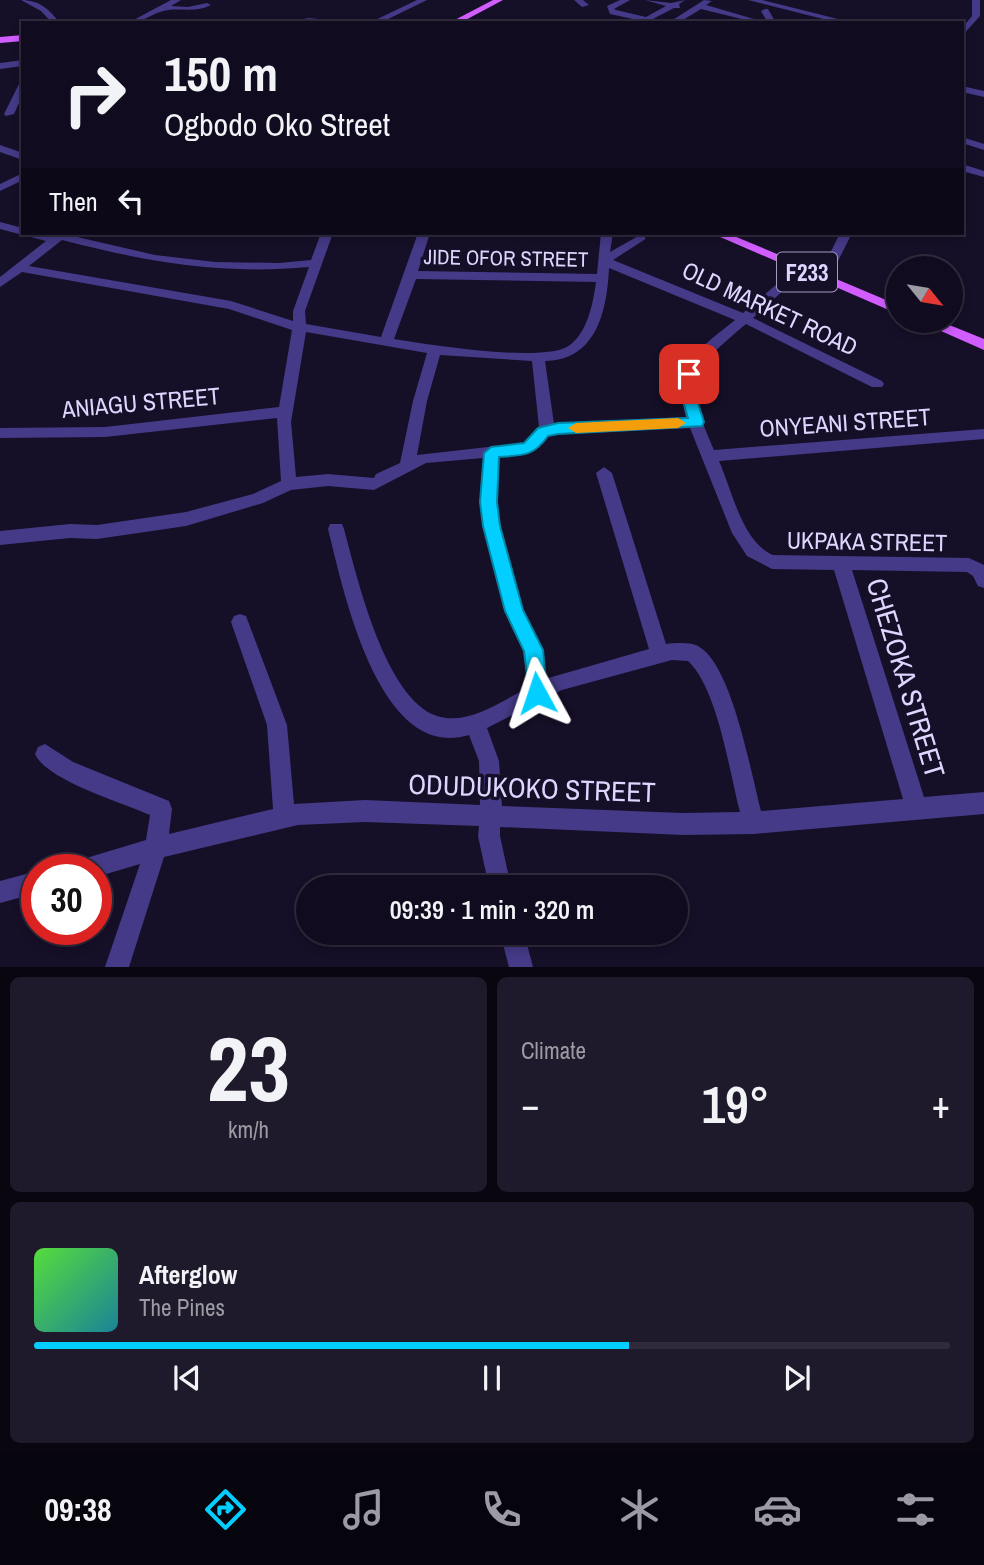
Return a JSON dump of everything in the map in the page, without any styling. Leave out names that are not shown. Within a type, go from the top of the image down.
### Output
[{"type":"main road","points":[[457,21],[499,0]]},
{"type":"main road","points":[[0,39],[21,37]]},
{"type":"main road","name":"F233","points":[[722,235],[795,267],[886,299]]},
{"type":"main road","name":"F233","points":[[735,235],[886,304]]},
{"type":"main road","points":[[963,328],[984,336]]},
{"type":"main road","points":[[955,333],[984,345]]},
{"type":"street","points":[[25,0],[44,9],[54,21]]},
{"type":"street","points":[[133,21],[160,2],[177,0]]},
{"type":"street","points":[[412,0],[422,0]]},
{"type":"street","points":[[377,21],[422,0]]},
{"type":"street","points":[[626,0],[610,8],[613,12],[647,20],[681,0]]},
{"type":"street","points":[[652,0],[747,21],[774,5]]},
{"type":"street","points":[[674,21],[710,0]]},
{"type":"street","points":[[752,0],[842,21]]},
{"type":"street","points":[[966,23],[978,12],[976,0]]},
{"type":"street","points":[[160,2],[188,9],[207,5]]},
{"type":"street","points":[[765,11],[771,21]]},
{"type":"street","points":[[966,23],[984,19]]},
{"type":"street","points":[[0,66],[21,63]]},
{"type":"street","points":[[5,114],[21,87]]},
{"type":"street","points":[[964,89],[984,94]]},
{"type":"street","points":[[964,141],[984,147]]},
{"type":"street","points":[[0,148],[21,156]]},
{"type":"street","points":[[964,168],[984,174]]},
{"type":"street","points":[[0,188],[21,177]]},
{"type":"street","points":[[0,225],[21,231]]},
{"type":"street","points":[[35,235],[46,238],[58,235]]},
{"type":"street","points":[[0,283],[61,235]]},
{"type":"street","points":[[66,235],[143,257],[186,265],[240,269],[314,263]]},
{"type":"street","points":[[289,484],[285,460],[285,412],[299,337],[301,299],[326,235]]},
{"type":"street","name":"JIDE OFOR STREET","points":[[423,235],[411,275],[603,278]]},
{"type":"street","points":[[20,268],[231,305],[298,327],[386,342],[489,356],[538,356],[570,352],[583,339],[596,314],[607,235]]},
{"type":"street","points":[[824,276],[845,235]]},
{"type":"street","points":[[604,261],[639,238]]},
{"type":"street","name":"OLD MARKET ROAD","points":[[604,261],[745,318],[877,384]]},
{"type":"street","name":"UKPAKA STREET","points":[[795,267],[783,286],[700,359],[689,374],[686,388],[737,525],[751,550],[772,562],[969,565],[980,571],[984,581]]},
{"type":"street","points":[[386,342],[411,275]]},
{"type":"street","points":[[408,463],[420,401],[435,350]]},
{"type":"street","points":[[538,356],[547,430]]},
{"type":"street","name":"ANIAGU STREET","points":[[0,433],[105,432],[285,412]]},
{"type":"street","points":[[0,538],[70,531],[97,532],[162,523],[247,502],[289,484],[328,480],[374,484],[408,463],[424,458],[527,449],[534,445],[538,435],[547,430],[697,422]]},
{"type":"street","name":"ONYEANI STREET","points":[[710,456],[984,434]]},
{"type":"street","points":[[491,453],[488,502],[492,526],[514,611],[533,650],[537,693]]},
{"type":"street","points":[[604,473],[659,652]]},
{"type":"street","points":[[336,530],[368,635],[397,697],[410,710],[434,724],[456,728],[475,723],[552,685],[632,664],[659,652],[693,653],[699,657],[713,675],[753,823]]},
{"type":"street","name":"CHEZOKA STREET","points":[[841,564],[917,809]]},
{"type":"street","points":[[240,622],[277,725],[284,817]]},
{"type":"street","points":[[475,723],[489,761],[492,789],[489,836],[497,875]]},
{"type":"street","points":[[45,754],[66,769],[161,810],[156,848],[117,967]]},
{"type":"street","name":"ODUDUKOKO STREET","points":[[112,861],[284,817],[365,811],[683,824],[753,823],[984,803]]},
{"type":"street","points":[[0,892],[21,886]]},
{"type":"street","points":[[515,945],[521,967]]},
{"type":"slow traffic","points":[[576,428],[678,423]]},
{"type":"route","points":[[537,693],[533,650],[514,611],[492,526],[488,502],[491,453],[527,449],[534,445],[543,431],[697,422],[686,388],[689,374]]}]
